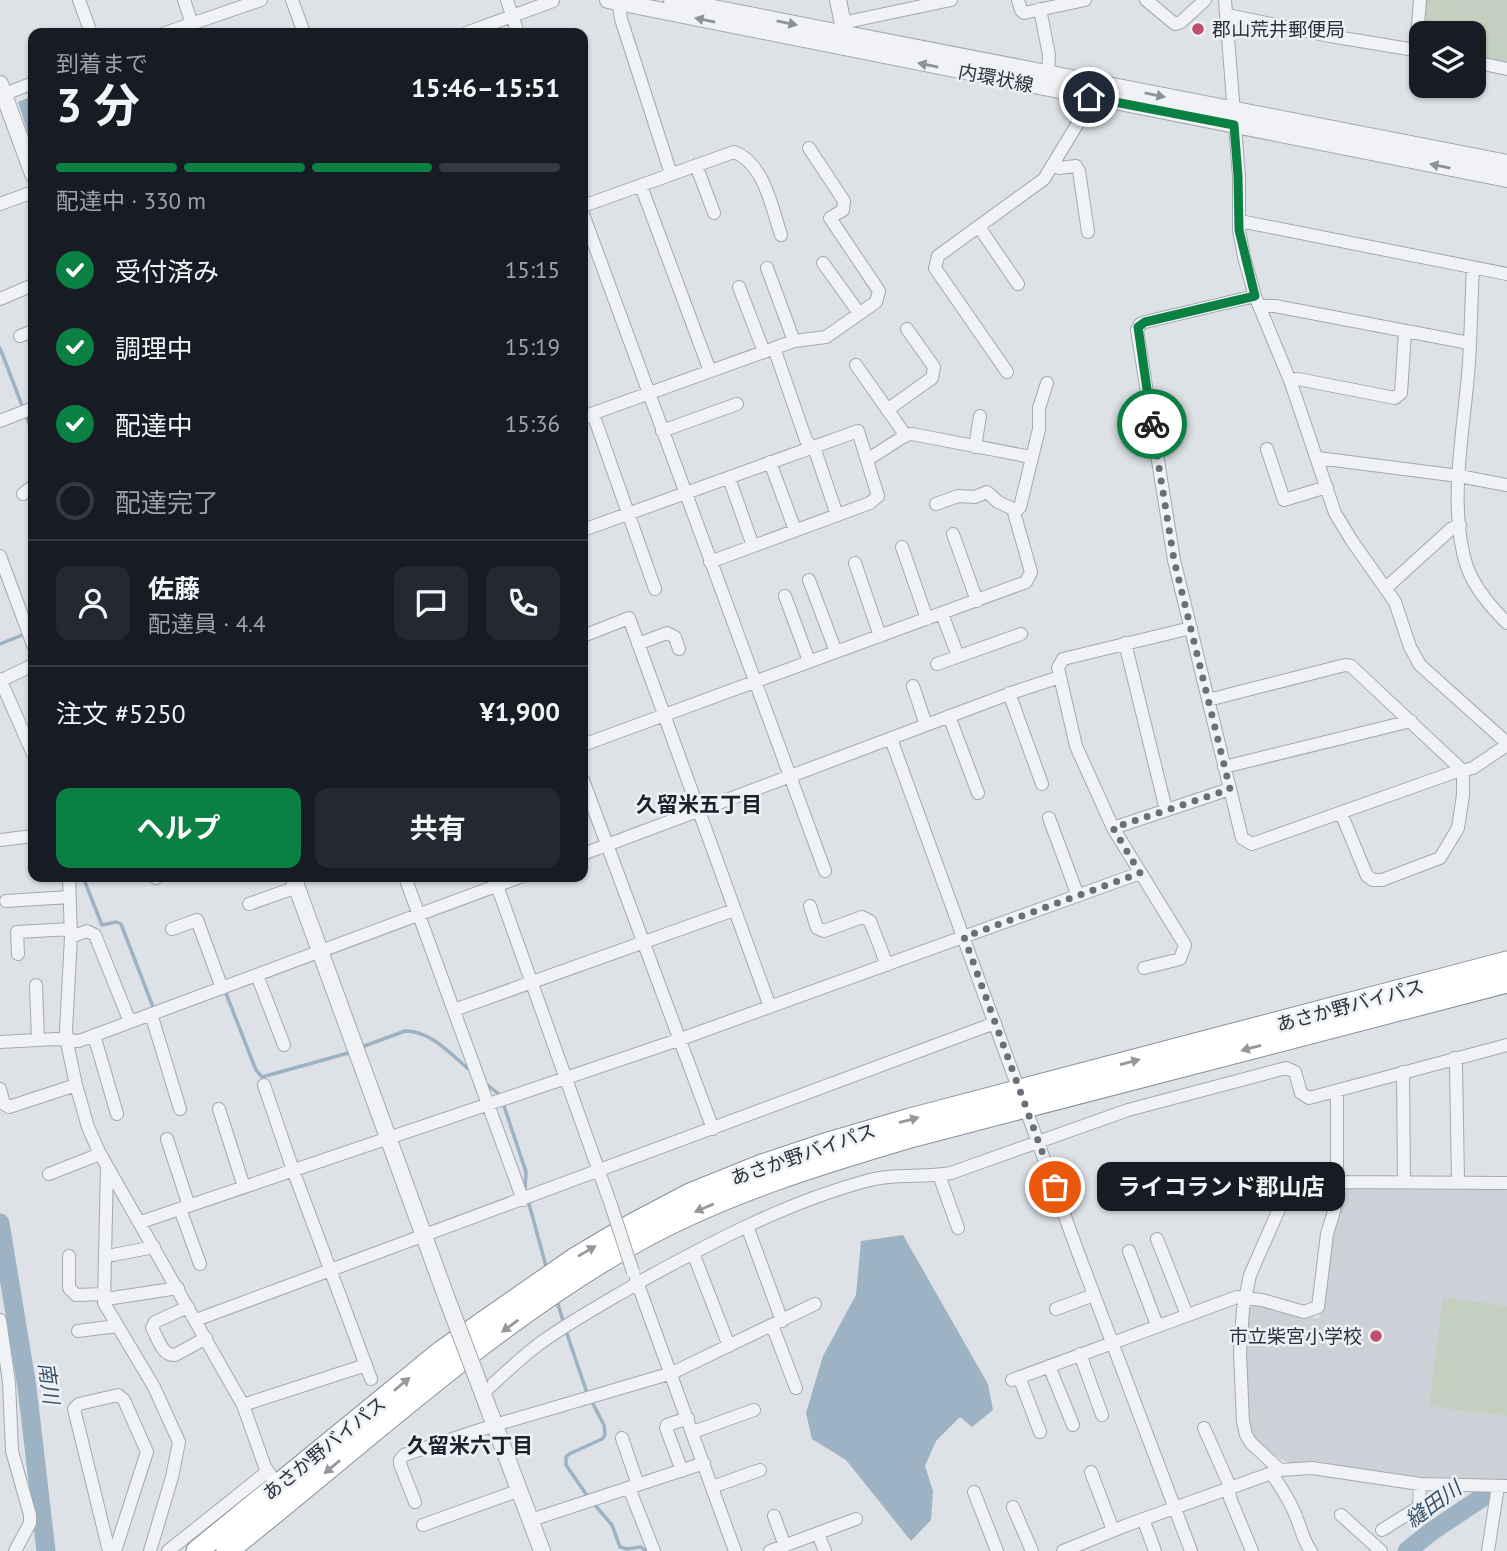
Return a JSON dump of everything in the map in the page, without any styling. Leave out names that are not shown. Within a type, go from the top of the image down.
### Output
[{"type":"highway","name":"あさか野バイパス","points":[[227,1551],[450,1370],[580,1275],[639,1240],[697,1211],[832,1160],[1023,1099],[1507,962]]},
{"type":"highway","name":"あさか野バイパス","points":[[197,1551],[273,1478],[442,1351],[573,1259],[690,1194],[762,1165],[840,1139],[1023,1099],[1507,982]]},
{"type":"street","points":[[79,0],[90,28]]},
{"type":"street","points":[[184,0],[192,24]]},
{"type":"street","points":[[180,28],[261,0]]},
{"type":"street","points":[[292,0],[302,28]]},
{"type":"street","points":[[507,0],[516,28]]},
{"type":"street","name":"内環状線","points":[[672,0],[844,28],[1048,74],[1090,90]]},
{"type":"street","points":[[838,0],[844,28],[951,0]]},
{"type":"street","points":[[1018,0],[1024,13],[1079,1]]},
{"type":"street","points":[[1146,0],[1174,24],[1181,22],[1205,0]]},
{"type":"street","points":[[1225,0],[1244,257],[1257,301],[1290,380],[1340,523],[1395,601],[1410,647],[1420,666],[1507,744],[1473,768],[1252,844],[1242,838],[1174,560],[1137,330],[1140,324],[1145,322],[1257,301],[1469,343]]},
{"type":"street","points":[[1419,21],[1420,0]]},
{"type":"street","points":[[481,28],[553,1]]},
{"type":"street","points":[[614,1],[671,174]]},
{"type":"street","name":"内環状線","points":[[614,1],[1234,117],[1507,163]]},
{"type":"street","points":[[1040,9],[1049,55],[1048,74]]},
{"type":"street","points":[[1227,15],[1409,49]]},
{"type":"street","points":[[1486,65],[1507,69]]},
{"type":"street","points":[[28,84],[1,91],[28,161]]},
{"type":"street","points":[[1007,372],[935,268],[938,256],[1038,184],[1053,165],[1081,118],[1090,90]]},
{"type":"street","name":"内環状線","points":[[1234,117],[1507,179]]},
{"type":"street","points":[[588,413],[794,341],[826,337],[876,302],[879,291],[830,218],[843,210],[844,201],[809,148]]},
{"type":"street","points":[[588,204],[731,152],[743,155],[760,175],[781,235]]},
{"type":"street","points":[[696,164],[714,214]]},
{"type":"street","points":[[1053,165],[1059,168],[1076,166],[1088,232]]},
{"type":"street","points":[[641,186],[710,371]]},
{"type":"street","points":[[0,204],[28,194]]},
{"type":"street","points":[[1240,221],[1507,275]]},
{"type":"street","points":[[588,228],[788,777],[825,871]]},
{"type":"street","points":[[979,228],[1018,284]]},
{"type":"street","points":[[823,263],[859,313]]},
{"type":"street","points":[[767,268],[794,341]]},
{"type":"street","points":[[1473,268],[1459,476],[1460,525],[1468,568],[1484,598],[1507,623]]},
{"type":"street","points":[[0,299],[28,287]]},
{"type":"street","points":[[739,287],[769,350],[806,440],[816,453],[836,515]]},
{"type":"street","points":[[887,410],[932,378],[934,366],[907,329]]},
{"type":"street","points":[[1290,380],[1298,379],[1395,398],[1401,393],[1405,332]]},
{"type":"street","points":[[20,336],[28,333]]},
{"type":"street","points":[[856,365],[905,436]]},
{"type":"street","points":[[1014,512],[1020,507],[1039,429],[1039,408],[1047,383]]},
{"type":"street","points":[[662,431],[737,404]]},
{"type":"street","points":[[0,421],[28,410]]},
{"type":"street","points":[[975,447],[980,416]]},
{"type":"street","points":[[588,419],[628,514],[655,589]]},
{"type":"street","points":[[588,528],[858,431],[878,496],[870,503],[710,562]]},
{"type":"street","points":[[867,460],[905,436],[912,435],[1031,457]]},
{"type":"street","points":[[1267,449],[1284,500],[1327,487]]},
{"type":"street","points":[[1318,458],[1459,476],[1507,485]]},
{"type":"street","points":[[770,462],[795,530]]},
{"type":"street","points":[[729,478],[754,545]]},
{"type":"street","points":[[588,743],[1027,582],[1031,572],[1014,512],[987,492],[975,497],[958,496],[936,504]]},
{"type":"street","points":[[1387,587],[1451,529],[1460,525]]},
{"type":"street","points":[[953,534],[976,601]]},
{"type":"street","points":[[902,547],[927,619]]},
{"type":"street","points":[[0,556],[28,632]]},
{"type":"street","points":[[855,563],[880,636]]},
{"type":"street","points":[[809,580],[836,652]]},
{"type":"street","points":[[785,596],[808,661]]},
{"type":"street","points":[[942,614],[958,656]]},
{"type":"street","points":[[588,634],[629,618],[770,1007]]},
{"type":"street","points":[[1144,968],[1180,959],[1185,945],[1113,828],[1076,746],[1058,668],[1062,660],[1191,628]]},
{"type":"street","points":[[638,644],[667,633],[675,637],[679,649]]},
{"type":"street","points":[[937,664],[1021,634]]},
{"type":"street","points":[[1125,643],[1166,810]]},
{"type":"street","points":[[1208,700],[1348,666],[1355,668],[1463,771],[1458,828],[1440,858],[1382,880],[1373,880],[1367,876],[1341,813]]},
{"type":"street","points":[[28,667],[3,678],[28,729]]},
{"type":"street","points":[[588,851],[1060,677]]},
{"type":"street","points":[[913,686],[926,725]]},
{"type":"street","points":[[1009,694],[1042,784]]},
{"type":"street","points":[[949,716],[978,793]]},
{"type":"street","points":[[1224,767],[1412,721]]},
{"type":"street","points":[[891,739],[1094,1295],[1191,1551]]},
{"type":"street","points":[[1113,828],[1230,789]]},
{"type":"street","points":[[588,793],[713,1129]]},
{"type":"street","points":[[1049,818],[1078,896]]},
{"type":"street","points":[[0,840],[28,837]]},
{"type":"street","points":[[141,1223],[388,1136],[489,1105],[678,1040],[1140,873]]},
{"type":"street","points":[[69,882],[71,933],[67,1040],[88,1127],[107,1167],[243,1405],[273,1478],[168,1551]]},
{"type":"street","points":[[249,904],[295,882],[542,1551]]},
{"type":"street","points":[[407,882],[523,1200]]},
{"type":"street","points":[[0,1042],[79,1041],[419,915],[493,882]]},
{"type":"street","points":[[495,882],[735,1551]]},
{"type":"street","points":[[6,901],[70,897]]},
{"type":"street","points":[[810,906],[817,928],[824,931],[862,917],[870,921],[887,965]]},
{"type":"street","points":[[454,1010],[734,910]]},
{"type":"street","points":[[172,929],[197,920],[222,988]]},
{"type":"street","points":[[18,954],[17,932],[87,931],[95,935],[130,1022]]},
{"type":"street","points":[[257,975],[284,1045]]},
{"type":"street","points":[[36,985],[38,1040]]},
{"type":"street","points":[[151,1014],[180,1109]]},
{"type":"street","points":[[196,1320],[995,1023]]},
{"type":"street","points":[[94,1035],[117,1114]]},
{"type":"street","points":[[481,1389],[536,1346],[636,1278],[747,1226],[869,1180],[939,1175],[1128,1110],[1286,1068],[1295,1072],[1301,1093],[1307,1098],[1507,1045]]},
{"type":"street","points":[[1454,1058],[1458,1182]]},
{"type":"street","points":[[1403,1072],[1404,1182]]},
{"type":"street","points":[[0,1088],[4,1104],[9,1107],[76,1085]]},
{"type":"street","points":[[264,1085],[371,1380]]},
{"type":"street","points":[[1040,1432],[1015,1379],[1232,1298],[1245,1297],[1304,1312],[1318,1307],[1337,1182],[1337,1091]]},
{"type":"street","points":[[219,1109],[244,1186]]},
{"type":"street","points":[[167,1139],[200,1264]]},
{"type":"street","points":[[49,1174],[100,1154]]},
{"type":"street","points":[[107,1167],[108,1296],[104,1303],[155,1387],[179,1442],[172,1477],[150,1551]]},
{"type":"street","points":[[939,1175],[958,1228]]},
{"type":"street","points":[[1337,1182],[1507,1183]]},
{"type":"street","points":[[1287,1191],[1253,1265],[1245,1297],[1240,1353],[1243,1422],[1251,1443],[1275,1471],[1298,1521],[1303,1539],[1311,1551]]},
{"type":"street","points":[[747,1226],[796,1388]]},
{"type":"street","points":[[1157,1239],[1186,1315]]},
{"type":"street","points":[[113,1255],[155,1247]]},
{"type":"street","points":[[1129,1251],[1157,1325]]},
{"type":"street","points":[[693,1252],[729,1346]]},
{"type":"street","points":[[69,1256],[69,1288],[76,1294],[108,1296],[178,1288]]},
{"type":"street","points":[[1056,1309],[1094,1295]]},
{"type":"street","points":[[415,1502],[400,1464],[402,1457],[495,1425],[672,1373],[815,1304]]},
{"type":"street","points":[[188,1307],[155,1322],[152,1328],[165,1352],[175,1355],[206,1338]]},
{"type":"street","points":[[0,1320],[5,1420],[30,1515],[30,1522],[15,1551]]},
{"type":"street","points":[[78,1331],[117,1326]]},
{"type":"street","points":[[1080,1354],[1102,1415]]},
{"type":"street","points":[[243,1405],[366,1365]]},
{"type":"street","points":[[1049,1366],[1073,1425]]},
{"type":"street","points":[[109,1551],[74,1409],[79,1404],[118,1395],[124,1400],[147,1452],[115,1551]]},
{"type":"street","points":[[693,1432],[754,1410]]},
{"type":"street","points":[[682,1471],[666,1428],[667,1425],[688,1418]]},
{"type":"street","points":[[1204,1428],[1252,1551]]},
{"type":"street","points":[[622,1438],[633,1487],[654,1551]]},
{"type":"street","points":[[531,1520],[704,1464]]},
{"type":"street","points":[[1063,1551],[1079,1548],[1113,1530],[1275,1471],[1312,1468],[1420,1484],[1502,1486],[1488,1551]]},
{"type":"street","points":[[712,1487],[760,1470]]},
{"type":"street","points":[[1091,1472],[1113,1530]]},
{"type":"street","points":[[1382,1530],[1419,1507],[1420,1484]]},
{"type":"street","points":[[423,1525],[520,1490]]},
{"type":"street","points":[[974,1492],[997,1551]]},
{"type":"street","points":[[1013,1507],[1032,1551]]},
{"type":"street","points":[[1341,1515],[1381,1551]]},
{"type":"street","points":[[774,1516],[785,1546]]},
{"type":"street","points":[[770,1551],[856,1519]]},
{"type":"street","points":[[1143,1519],[1156,1551]]},
{"type":"street","points":[[817,1534],[825,1551]]},
{"type":"shaded area","name":"市立柴宮小学校","points":[[1344,1186],[1507,1189],[1507,1480],[1421,1477],[1314,1462],[1293,1465],[1271,1454],[1256,1441],[1249,1428],[1244,1351],[1247,1311],[1255,1304],[1319,1319],[1339,1190]]},
{"type":"green space","points":[[1425,0],[1507,0],[1507,63],[1486,59],[1486,21],[1424,21]]},
{"type":"green space","points":[[1443,1297],[1507,1306],[1507,1416],[1429,1406]]},
{"type":"water","points":[[28,98],[28,133],[18,102]]},
{"type":"water","points":[[903,1235],[988,1384],[993,1410],[972,1427],[960,1417],[936,1441],[925,1466],[933,1491],[931,1520],[911,1541],[846,1460],[812,1439],[806,1413],[823,1356],[856,1295],[861,1241]]},
{"type":"waterway","points":[[0,348],[23,408]]},
{"type":"waterway","points":[[26,415],[28,420]]},
{"type":"waterway","points":[[0,644],[25,634]]},
{"type":"waterway","points":[[85,882],[102,925],[116,922],[121,924],[155,1012]]},
{"type":"waterway","points":[[225,991],[256,1070],[262,1077],[352,1052]]},
{"type":"waterway","points":[[359,1048],[405,1031],[415,1032],[441,1045],[471,1071]]},
{"type":"waterway","points":[[485,1083],[500,1095]]},
{"type":"waterway","points":[[503,1103],[526,1172],[525,1189]]},
{"type":"waterway","points":[[528,1200],[547,1270]]},
{"type":"waterway","name":"南川","points":[[0,1223],[27,1387],[46,1551]]},
{"type":"waterway","points":[[557,1301],[564,1324]]},
{"type":"waterway","points":[[566,1331],[587,1393]]},
{"type":"waterway","points":[[591,1400],[604,1425],[605,1435],[602,1439],[569,1454],[566,1457],[566,1465],[612,1525],[620,1547],[641,1547],[646,1551]]},
{"type":"waterway","name":"縫田川","points":[[1407,1551],[1486,1495]]},
{"type":"way so far","points":[[1055,1187],[964,937],[1140,873],[1113,828],[1230,789],[1174,560],[1152,424]]},
{"type":"place","name":"郡山荒井郵便局","points":[[1198,29]]},
{"type":"place","name":"ライコランド郡山店","points":[[1055,1187]]},
{"type":"place","name":"市立柴宮小学校","points":[[1376,1336]]},
{"type":"district","name":"久留米五丁目","points":[[699,804]]},
{"type":"district","name":"久留米六丁目","points":[[470,1445]]},
{"type":"route","points":[[1089,97],[1234,125],[1239,230],[1255,296],[1140,324],[1137,331],[1152,424]]}]
